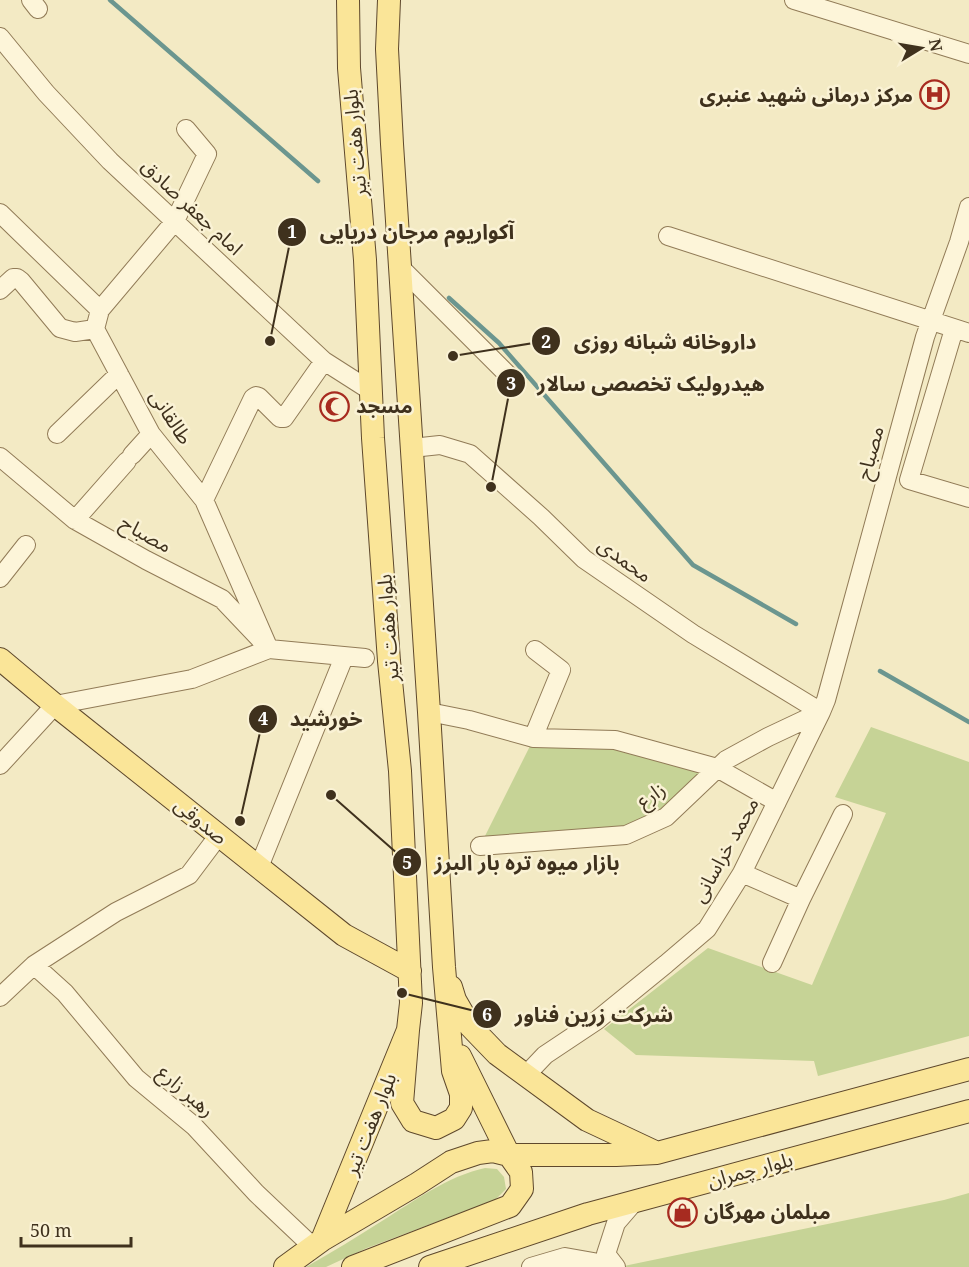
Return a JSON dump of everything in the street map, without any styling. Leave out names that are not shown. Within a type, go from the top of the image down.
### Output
[{"type":"main road","name":"بلوار هفت تیر","points":[[348,0],[349,68],[365,260],[373,438],[400,771],[410,971],[411,1003],[402,1103],[413,1121],[436,1128],[454,1119],[461,1108],[461,1094],[453,1071],[444,967],[387,49],[389,0]]},
{"type":"main road","points":[[365,260],[374,270],[391,268],[400,264]]},
{"type":"main road","points":[[367,304],[374,293],[384,289],[393,293],[402,303]]},
{"type":"main road","name":"صدوقی","points":[[0,659],[344,934],[410,971]]},
{"type":"main road","name":"بلوار هفت تیر","points":[[444,967],[455,1000],[470,1026],[497,1054],[587,1120],[657,1153]]},
{"type":"main road","name":"بلوار هفت تیر","points":[[317,1243],[408,1030]]},
{"type":"main road","points":[[353,1267],[510,1206],[522,1190],[521,1172],[509,1155],[450,1036]]},
{"type":"main road","name":"بلوار چمران","points":[[317,1243],[451,1162],[478,1153],[493,1151],[509,1155],[657,1153],[969,1069]]},
{"type":"main road","name":"بلوار چمران","points":[[430,1267],[588,1214],[969,1111]]},
{"type":"main road","points":[[285,1267],[317,1243]]},
{"type":"street","points":[[794,0],[969,54]]},
{"type":"street","name":"امام جعفر صادق","points":[[3,47],[110,161],[324,361],[371,390]]},
{"type":"street","points":[[0,290],[13,278],[17,278],[60,328],[75,332],[95,329],[100,310],[175,222],[207,154],[186,129]]},
{"type":"street","name":"مصباح","points":[[821,712],[930,321],[959,242],[969,207]]},
{"type":"street","points":[[0,213],[100,310]]},
{"type":"street","points":[[668,236],[962,331],[909,480],[969,498]]},
{"type":"street","points":[[400,264],[514,381]]},
{"type":"street","name":"طالقانی","points":[[95,329],[151,434],[204,500],[269,649]]},
{"type":"street","points":[[204,500],[253,398],[259,397],[280,418],[284,418],[324,361]]},
{"type":"street","points":[[57,434],[119,374]]},
{"type":"street","points":[[75,520],[151,434]]},
{"type":"street","name":"محمدی","points":[[412,448],[440,445],[470,454],[584,559],[693,634],[821,712]]},
{"type":"street","name":"مصباح","points":[[0,457],[75,520],[146,561],[222,599],[269,649]]},
{"type":"street","points":[[0,578],[26,545]]},
{"type":"street","points":[[0,765],[55,705],[192,680],[269,649],[365,658]]},
{"type":"street","points":[[533,738],[561,670],[535,650]]},
{"type":"street","points":[[259,867],[344,657]]},
{"type":"street","points":[[429,712],[469,720],[533,738],[615,740],[717,768],[777,802]]},
{"type":"street","name":"زارع","points":[[480,846],[626,835],[666,817],[726,760],[821,712]]},
{"type":"street","name":"محمد خراسانی","points":[[526,1075],[545,1054],[596,1021],[707,929],[742,873],[821,712]]},
{"type":"street","points":[[772,963],[843,814]]},
{"type":"street","points":[[0,997],[34,965],[116,912],[189,875],[219,835]]},
{"type":"street","points":[[742,873],[801,899]]},
{"type":"street","name":"رهبر زارع","points":[[34,965],[65,993],[136,1078],[194,1126],[256,1193],[317,1243]]},
{"type":"street","points":[[531,1267],[565,1257],[605,1263],[616,1223],[635,1202]]},
{"type":"green space","points":[[871,727],[969,762],[969,1036],[818,1076],[814,1061],[636,1055],[604,1029],[708,948],[812,985],[886,813],[835,797]]},
{"type":"green space","points":[[534,738],[615,740],[717,768],[666,817],[626,835],[480,846]]},
{"type":"green space","points":[[485,1168],[497,1169],[504,1177],[506,1189],[495,1200],[367,1248],[326,1267],[306,1267],[432,1190],[458,1177]]},
{"type":"green space","points":[[969,1193],[969,1267],[619,1267],[944,1200]]},
{"type":"waterway","points":[[110,0],[318,181]]},
{"type":"waterway","points":[[449,298],[499,343],[693,565],[796,624]]},
{"type":"waterway","points":[[880,671],[969,722]]},
{"type":"place","name":"مرکز درمانی شهید عنبری","points":[[934,95]]},
{"type":"place","name":"آکواریوم مرجان دریایی","points":[[270,341]]},
{"type":"place","name":"داروخانه شبانه روزی","points":[[453,356]]},
{"type":"place","name":"مسجد","points":[[335,406]]},
{"type":"place","name":"هیدرولیک تخصصی سالار","points":[[491,487]]},
{"type":"place","name":"بازار میوه تره بار البرز","points":[[331,795]]},
{"type":"place","name":"خورشید","points":[[240,821]]},
{"type":"place","name":"شرکت زرین فناور","points":[[402,993]]},
{"type":"place","name":"مبلمان مهرگان","points":[[683,1212]]}]
